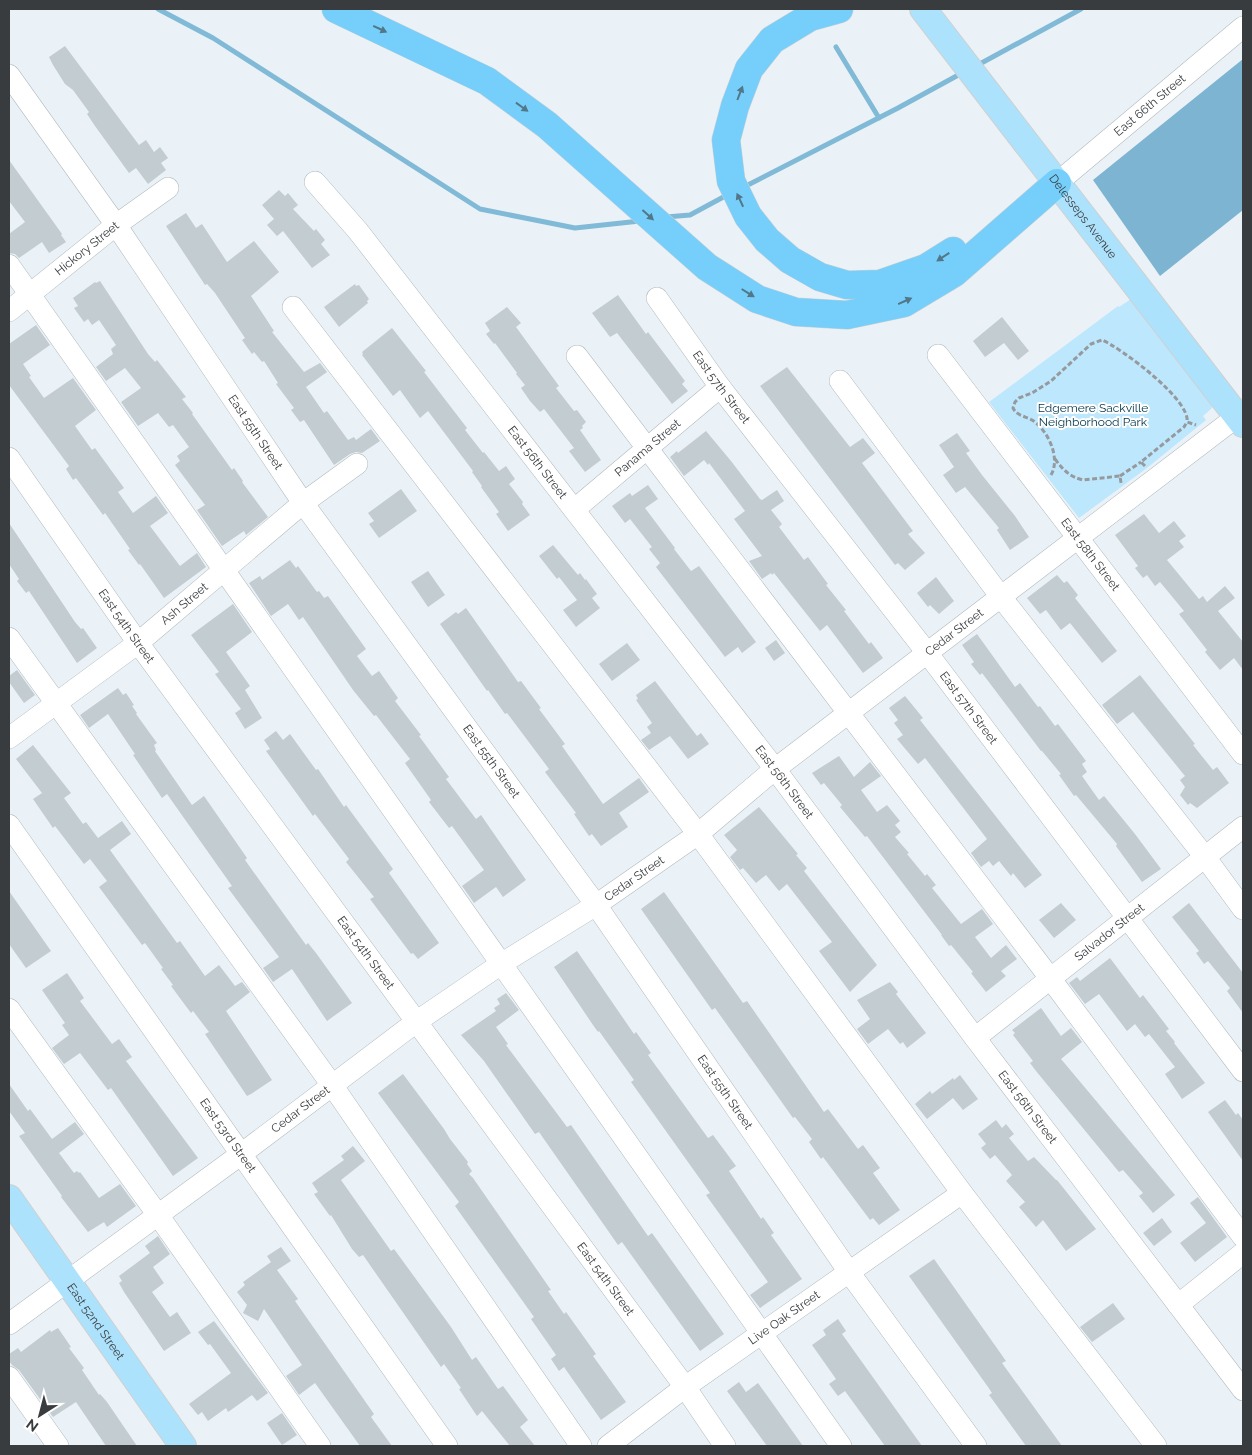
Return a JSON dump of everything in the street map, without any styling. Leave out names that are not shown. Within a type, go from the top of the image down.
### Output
[{"type":"highway","points":[[336,9],[487,81],[547,124],[707,267],[757,299],[796,312],[847,315],[904,303],[954,273],[1057,184]]},
{"type":"highway","points":[[839,9],[810,16],[772,40],[749,69],[735,106],[726,140],[732,181],[748,216],[767,240],[790,260],[820,277],[847,285],[880,284],[926,268],[1057,184]]},
{"type":"main road","name":"Delesseps Avenue","points":[[923,9],[1057,184],[1241,417]]},
{"type":"main road","name":"East 52nd Street","points":[[9,1198],[183,1446]]},
{"type":"street","name":"East 66th Street","points":[[1057,184],[1243,27]]},
{"type":"street","name":"East 55th Street","points":[[9,75],[116,225],[303,503],[596,905],[849,1272],[976,1446]]},
{"type":"street","name":"East 56th Street","points":[[315,182],[358,231],[775,769],[975,1038],[1243,1390]]},
{"type":"street","name":"Hickory Street","points":[[9,311],[116,225],[168,188]]},
{"type":"street","points":[[9,265],[841,1446]]},
{"type":"street","name":"East 57th Street","points":[[657,298],[720,387],[928,654],[1243,1071]]},
{"type":"street","points":[[293,307],[698,834],[962,1192],[1156,1446]]},
{"type":"street","name":"East 58th Street","points":[[938,355],[1243,754]]},
{"type":"street","points":[[577,356],[1050,978],[1243,1237]]},
{"type":"street","points":[[840,381],[1001,597],[1205,857],[1243,909]]},
{"type":"street","name":"Panama Street","points":[[575,509],[720,387]]},
{"type":"street","name":"Cedar Street","points":[[9,1324],[240,1155],[416,1022],[501,964],[596,905],[698,834],[775,769],[1078,538],[1241,417]]},
{"type":"street","name":"East 54th Street","points":[[9,458],[138,644],[685,1387],[726,1446]]},
{"type":"street","name":"Ash Street","points":[[9,738],[138,644],[303,503],[357,464]]},
{"type":"street","points":[[9,638],[332,1085],[581,1446]]},
{"type":"street","name":"East 53rd Street","points":[[9,825],[446,1446]]},
{"type":"street","name":"Salvador Street","points":[[975,1038],[1243,827]]},
{"type":"street","points":[[9,1009],[158,1215],[320,1446]]},
{"type":"street","name":"Live Oak Street","points":[[608,1446],[685,1387],[962,1192]]},
{"type":"street","points":[[1178,1306],[1243,1252]]},
{"type":"street","points":[[9,1377],[58,1446]]},
{"type":"path","points":[[1047,479],[1053,472],[1054,459],[1050,442],[1041,427],[1033,420],[1016,413],[1013,408],[1015,402],[1051,381],[1091,344],[1102,340],[1112,344],[1161,383],[1183,407],[1188,416],[1187,422],[1199,426]]},
{"type":"path","points":[[1054,459],[1067,473],[1083,480],[1120,476],[1141,462]]},
{"type":"path","points":[[1120,476],[1121,486]]},
{"type":"green space","name":"Edgemere Sackville Neighborhood Park","points":[[1131,299],[1212,401],[1212,408],[1203,416],[1206,420],[1147,468],[1079,518],[989,402],[1118,306]]},
{"type":"shaded area","points":[[1243,59],[1243,210],[1160,276],[1093,180]]},
{"type":"building","points":[[65,46],[139,145],[146,140],[154,152],[160,147],[168,158],[161,163],[166,170],[148,184],[136,168],[129,173],[87,114],[89,112],[73,90],[65,84],[53,65],[49,57]]},
{"type":"building","points":[[9,160],[66,242],[49,253],[42,242],[19,258],[15,254],[9,253],[9,234],[25,222],[9,201]]},
{"type":"building","points":[[279,190],[285,196],[288,193],[298,205],[293,209],[314,231],[316,229],[325,240],[321,244],[330,255],[312,268],[283,231],[277,236],[267,225],[274,219],[262,205]]},
{"type":"building","points":[[186,213],[196,228],[202,224],[227,262],[254,241],[279,272],[251,296],[274,331],[272,332],[304,372],[320,363],[327,372],[306,387],[324,413],[327,411],[348,440],[354,437],[356,440],[371,429],[380,441],[362,453],[350,454],[334,465],[304,420],[300,422],[291,410],[294,408],[276,384],[278,383],[264,361],[262,362],[254,352],[252,354],[242,340],[245,338],[215,293],[207,284],[205,285],[166,226]]},
{"type":"building","points":[[100,281],[148,354],[155,362],[157,360],[186,397],[182,399],[192,414],[232,470],[234,468],[268,517],[246,535],[244,531],[222,546],[197,510],[205,505],[175,465],[180,461],[177,456],[189,447],[173,425],[169,427],[158,413],[138,426],[121,402],[141,388],[125,368],[106,381],[96,367],[113,354],[111,349],[116,345],[99,320],[92,325],[88,319],[84,322],[74,308],[78,306],[73,298],[95,282]]},
{"type":"building","points":[[355,284],[356,286],[359,285],[369,299],[368,303],[339,327],[324,307]]},
{"type":"building","points":[[618,295],[646,334],[648,332],[685,381],[682,384],[688,391],[672,404],[617,333],[610,337],[592,313]]},
{"type":"building","points":[[507,307],[521,323],[516,327],[559,386],[556,388],[574,411],[577,410],[586,422],[580,430],[601,460],[585,472],[569,451],[574,448],[544,409],[540,412],[530,401],[521,388],[525,385],[495,343],[486,334],[490,331],[485,323]]},
{"type":"building","points":[[1002,317],[1029,351],[1018,360],[1004,343],[985,357],[973,341]]},
{"type":"building","points":[[36,325],[50,345],[23,364],[31,376],[29,377],[44,398],[73,378],[96,410],[75,426],[92,450],[95,448],[124,488],[118,492],[133,513],[156,496],[168,513],[150,526],[180,566],[197,553],[206,567],[164,598],[128,550],[130,549],[105,513],[103,515],[76,478],[73,480],[66,469],[69,466],[9,385],[9,344]]},
{"type":"building","points":[[392,328],[426,371],[424,372],[467,428],[465,430],[483,453],[499,471],[506,466],[515,479],[509,484],[530,515],[508,531],[496,514],[499,512],[481,487],[473,471],[428,411],[420,418],[400,390],[393,396],[362,355],[362,352]]},
{"type":"building","points":[[787,367],[850,447],[863,438],[875,453],[862,463],[913,531],[908,534],[925,553],[905,570],[898,563],[895,565],[760,386]]},
{"type":"building","points":[[706,431],[760,499],[762,500],[777,490],[784,501],[771,510],[782,524],[779,527],[804,560],[808,557],[828,584],[826,585],[846,610],[844,611],[869,644],[871,642],[883,658],[863,673],[827,625],[820,631],[774,573],[762,579],[749,561],[762,556],[734,519],[745,511],[709,463],[708,465],[704,460],[684,476],[670,457]]},
{"type":"building","points":[[957,433],[970,451],[966,453],[1029,537],[1010,550],[997,530],[999,528],[965,487],[956,493],[943,475],[954,467],[939,445]]},
{"type":"building","points":[[648,485],[658,499],[645,508],[691,571],[699,566],[756,642],[742,653],[738,647],[725,657],[656,567],[660,563],[649,549],[652,547],[630,519],[625,523],[612,506],[630,493],[632,496]]},
{"type":"building","points":[[401,489],[417,511],[379,538],[369,524],[374,521],[368,513]]},
{"type":"building","points":[[1144,514],[1159,533],[1174,521],[1186,536],[1179,541],[1184,547],[1167,560],[1199,599],[1203,596],[1207,602],[1225,586],[1235,598],[1218,611],[1243,642],[1243,670],[1234,658],[1220,670],[1179,614],[1184,611],[1160,582],[1155,586],[1147,575],[1143,578],[1135,568],[1138,566],[1115,535]]},
{"type":"building","points":[[9,523],[75,622],[81,629],[83,628],[97,648],[77,663],[29,591],[26,593],[17,581],[19,579],[9,564]]},
{"type":"building","points":[[553,545],[578,575],[580,573],[586,579],[597,594],[592,598],[600,608],[576,627],[563,610],[577,600],[539,556]]},
{"type":"building","points":[[290,560],[296,568],[298,566],[317,592],[319,591],[324,598],[328,596],[366,649],[357,656],[372,676],[379,671],[398,698],[395,701],[421,735],[419,736],[449,777],[446,779],[476,819],[481,815],[526,880],[503,897],[496,887],[474,903],[462,886],[484,870],[452,826],[449,828],[429,802],[431,800],[405,763],[410,759],[376,715],[374,716],[353,690],[303,617],[299,620],[288,604],[271,616],[249,583],[260,576],[262,580]]},
{"type":"building","points":[[428,571],[445,595],[428,607],[411,582]]},
{"type":"building","points":[[1057,575],[1064,583],[1067,581],[1078,595],[1075,598],[1117,651],[1102,663],[1070,623],[1061,630],[1046,610],[1040,614],[1027,598]]},
{"type":"building","points":[[936,577],[954,601],[939,614],[930,605],[928,607],[917,593]]},
{"type":"building","points":[[233,604],[252,632],[226,652],[250,686],[245,690],[262,718],[245,729],[235,713],[241,709],[215,674],[219,672],[191,635]]},
{"type":"building","points":[[466,608],[518,682],[521,681],[541,708],[539,709],[565,744],[562,746],[603,804],[639,778],[649,792],[619,813],[628,827],[601,846],[592,834],[589,836],[574,814],[576,813],[545,772],[549,769],[507,713],[505,714],[487,691],[440,624],[456,612],[458,614]]},
{"type":"building","points":[[977,634],[1015,687],[1020,683],[1055,726],[1058,724],[1086,761],[1082,764],[1087,772],[1082,776],[1099,800],[1104,796],[1161,869],[1142,882],[1116,846],[1117,844],[1076,795],[1074,796],[1059,775],[1061,774],[1041,751],[982,673],[980,675],[971,664],[974,662],[962,645]]},
{"type":"building","points":[[776,640],[785,653],[774,661],[765,648]]},
{"type":"building","points":[[627,643],[640,660],[612,681],[599,664]]},
{"type":"building","points":[[17,670],[35,695],[24,703],[9,682],[9,676]]},
{"type":"building","points":[[1140,675],[1195,744],[1193,745],[1213,770],[1217,767],[1229,783],[1197,808],[1190,803],[1188,805],[1180,795],[1185,787],[1180,780],[1185,776],[1133,712],[1117,724],[1102,705]]},
{"type":"building","points":[[655,681],[697,736],[701,733],[709,744],[688,759],[670,736],[649,750],[641,740],[651,733],[647,727],[652,723],[636,700],[638,699],[636,695]]},
{"type":"building","points":[[118,688],[123,695],[126,693],[134,705],[132,706],[136,714],[157,743],[154,745],[155,751],[192,805],[204,796],[247,858],[245,860],[260,881],[306,945],[308,943],[316,953],[352,1003],[327,1021],[292,969],[273,982],[263,968],[279,957],[228,888],[232,886],[167,794],[162,798],[108,714],[89,728],[80,715]]},
{"type":"building","points":[[905,696],[923,718],[920,720],[1042,875],[1025,888],[1013,873],[1011,876],[999,861],[993,866],[989,861],[981,867],[971,853],[987,839],[925,758],[918,764],[897,739],[903,735],[894,723],[898,720],[889,708]]},
{"type":"building","points":[[276,731],[283,740],[290,734],[393,869],[389,873],[439,943],[418,959],[413,953],[411,954],[370,899],[374,897],[346,862],[349,859],[315,814],[313,816],[266,751],[270,749],[264,740]]},
{"type":"building","points":[[33,745],[71,793],[64,798],[83,824],[86,822],[98,838],[122,821],[131,834],[110,850],[177,943],[180,941],[205,976],[219,965],[235,986],[242,982],[250,992],[226,1011],[272,1080],[247,1096],[205,1034],[209,1032],[193,1011],[191,1013],[171,986],[173,985],[161,969],[163,968],[145,943],[142,945],[99,887],[107,881],[90,859],[84,864],[55,826],[53,828],[33,799],[42,793],[16,759]]},
{"type":"building","points":[[839,756],[854,777],[870,762],[881,776],[861,790],[877,812],[887,805],[900,821],[895,825],[901,832],[895,837],[925,876],[927,874],[936,885],[932,888],[961,924],[982,909],[993,924],[975,937],[991,958],[1006,945],[1017,959],[1001,971],[1006,976],[986,992],[971,973],[973,972],[951,945],[949,946],[867,836],[865,837],[840,807],[842,805],[824,783],[821,785],[812,773]]},
{"type":"building","points":[[759,807],[798,854],[796,855],[807,868],[804,871],[877,965],[850,992],[819,951],[832,942],[787,884],[779,891],[766,875],[756,883],[743,868],[740,870],[730,857],[737,850],[724,835]]},
{"type":"building","points":[[9,891],[51,951],[26,968],[9,944]]},
{"type":"building","points":[[664,892],[743,1003],[747,1001],[824,1112],[828,1109],[858,1149],[863,1145],[880,1168],[873,1173],[900,1210],[879,1225],[873,1218],[870,1220],[823,1157],[821,1159],[809,1142],[812,1139],[795,1117],[793,1118],[715,1008],[712,1010],[641,909]]},
{"type":"building","points":[[1061,903],[1076,920],[1054,938],[1039,920]]},
{"type":"building","points":[[1189,903],[1243,973],[1243,1013],[1227,991],[1230,988],[1208,961],[1204,964],[1196,953],[1199,951],[1172,917]]},
{"type":"building","points":[[577,951],[634,1034],[636,1032],[651,1053],[648,1055],[708,1138],[713,1135],[736,1166],[729,1171],[761,1219],[763,1217],[774,1233],[771,1235],[802,1279],[760,1308],[750,1295],[768,1282],[706,1195],[710,1193],[631,1082],[634,1080],[593,1025],[554,967]]},
{"type":"building","points":[[1110,958],[1140,998],[1143,995],[1169,1029],[1166,1031],[1174,1043],[1205,1083],[1182,1099],[1165,1074],[1175,1067],[1149,1034],[1145,1037],[1135,1024],[1127,1031],[1099,994],[1085,1004],[1069,983],[1077,977],[1080,981]]},
{"type":"building","points":[[67,973],[84,998],[80,1001],[112,1044],[119,1039],[132,1057],[126,1061],[198,1158],[173,1176],[111,1088],[108,1090],[80,1053],[64,1064],[52,1048],[69,1035],[62,1025],[65,1023],[42,990]]},
{"type":"building","points":[[890,982],[898,992],[896,994],[926,1033],[907,1048],[903,1042],[900,1044],[888,1029],[868,1044],[857,1029],[870,1019],[857,1000]]},
{"type":"building","points":[[506,993],[519,1010],[496,1027],[508,1044],[506,1045],[567,1127],[571,1125],[648,1236],[652,1233],[724,1334],[700,1351],[622,1242],[618,1245],[539,1132],[535,1134],[484,1061],[461,1035],[496,1011],[494,1008],[500,1004],[497,999]]},
{"type":"building","points":[[1041,1008],[1061,1036],[1071,1028],[1082,1042],[1061,1059],[1175,1195],[1153,1213],[1139,1196],[1143,1193],[1123,1170],[1119,1172],[1036,1071],[1030,1063],[1033,1061],[1013,1035],[1015,1033],[1012,1030]]},
{"type":"building","points":[[403,1074],[468,1162],[467,1164],[472,1171],[469,1174],[551,1290],[548,1291],[564,1314],[566,1312],[596,1354],[593,1356],[626,1402],[601,1420],[564,1367],[559,1371],[551,1359],[556,1355],[531,1319],[534,1317],[455,1206],[459,1202],[378,1093]]},
{"type":"building","points":[[960,1075],[978,1099],[963,1110],[953,1098],[927,1119],[915,1104],[930,1091],[932,1094]]},
{"type":"building","points":[[9,1084],[28,1111],[30,1109],[52,1139],[75,1122],[84,1134],[59,1153],[74,1173],[80,1172],[99,1198],[120,1184],[136,1206],[107,1227],[104,1222],[88,1232],[19,1136],[25,1133],[9,1111]]},
{"type":"building","points":[[1225,1100],[1236,1115],[1238,1113],[1243,1120],[1243,1161],[1208,1112]]},
{"type":"building","points":[[996,1120],[1002,1128],[1006,1124],[1014,1134],[1009,1138],[1028,1161],[1034,1157],[1057,1180],[1096,1229],[1066,1251],[1043,1220],[1036,1227],[1019,1207],[1025,1202],[1006,1181],[1012,1175],[995,1155],[990,1159],[981,1148],[986,1144],[978,1134]]},
{"type":"building","points":[[353,1146],[365,1161],[341,1180],[391,1251],[394,1249],[451,1327],[472,1360],[476,1357],[498,1389],[503,1386],[528,1420],[520,1427],[535,1446],[510,1446],[482,1411],[477,1416],[444,1364],[441,1367],[363,1255],[359,1257],[352,1249],[331,1215],[314,1194],[318,1192],[312,1183],[344,1160],[341,1156]]},
{"type":"building","points":[[1198,1197],[1227,1237],[1195,1262],[1180,1243],[1206,1223],[1190,1203]]},
{"type":"building","points":[[1162,1218],[1172,1232],[1154,1246],[1143,1233]]},
{"type":"building","points":[[158,1236],[170,1254],[153,1267],[164,1283],[152,1292],[170,1317],[177,1312],[191,1333],[164,1351],[119,1283],[122,1281],[119,1276],[150,1253],[145,1246]]},
{"type":"building","points":[[281,1247],[291,1261],[277,1270],[298,1299],[295,1301],[374,1414],[371,1417],[392,1446],[360,1446],[315,1383],[299,1395],[286,1376],[302,1365],[264,1309],[258,1321],[243,1313],[247,1305],[237,1292],[245,1285],[243,1282],[271,1262],[267,1256]]},
{"type":"building","points":[[934,1259],[1006,1361],[1002,1363],[1062,1446],[1026,1446],[989,1395],[992,1393],[988,1387],[909,1276]]},
{"type":"building","points":[[1113,1303],[1125,1319],[1092,1342],[1080,1327]]},
{"type":"building","points":[[838,1319],[846,1331],[842,1334],[922,1446],[885,1446],[845,1391],[838,1396],[829,1384],[836,1379],[812,1345],[826,1335],[823,1330]]},
{"type":"building","points":[[214,1321],[268,1393],[257,1401],[252,1395],[228,1412],[226,1408],[208,1421],[202,1412],[198,1415],[189,1404],[231,1373],[210,1344],[208,1345],[198,1332]]},
{"type":"building","points":[[58,1328],[71,1347],[69,1348],[84,1368],[82,1370],[137,1446],[106,1446],[76,1402],[53,1417],[19,1370],[9,1361],[9,1354],[18,1348],[21,1352],[50,1330],[51,1332]]},
{"type":"building","points":[[739,1382],[746,1392],[758,1383],[803,1446],[767,1446],[727,1391]]},
{"type":"building","points":[[282,1413],[297,1435],[282,1445],[267,1423]]},
{"type":"waterway","points":[[158,9],[213,38],[480,209],[575,228],[640,221]]},
{"type":"waterway","points":[[976,66],[1081,9]]},
{"type":"waterway","points":[[836,47],[879,118]]},
{"type":"waterway","points":[[744,187],[962,73]]},
{"type":"waterway","points":[[666,217],[690,215],[729,194]]}]
